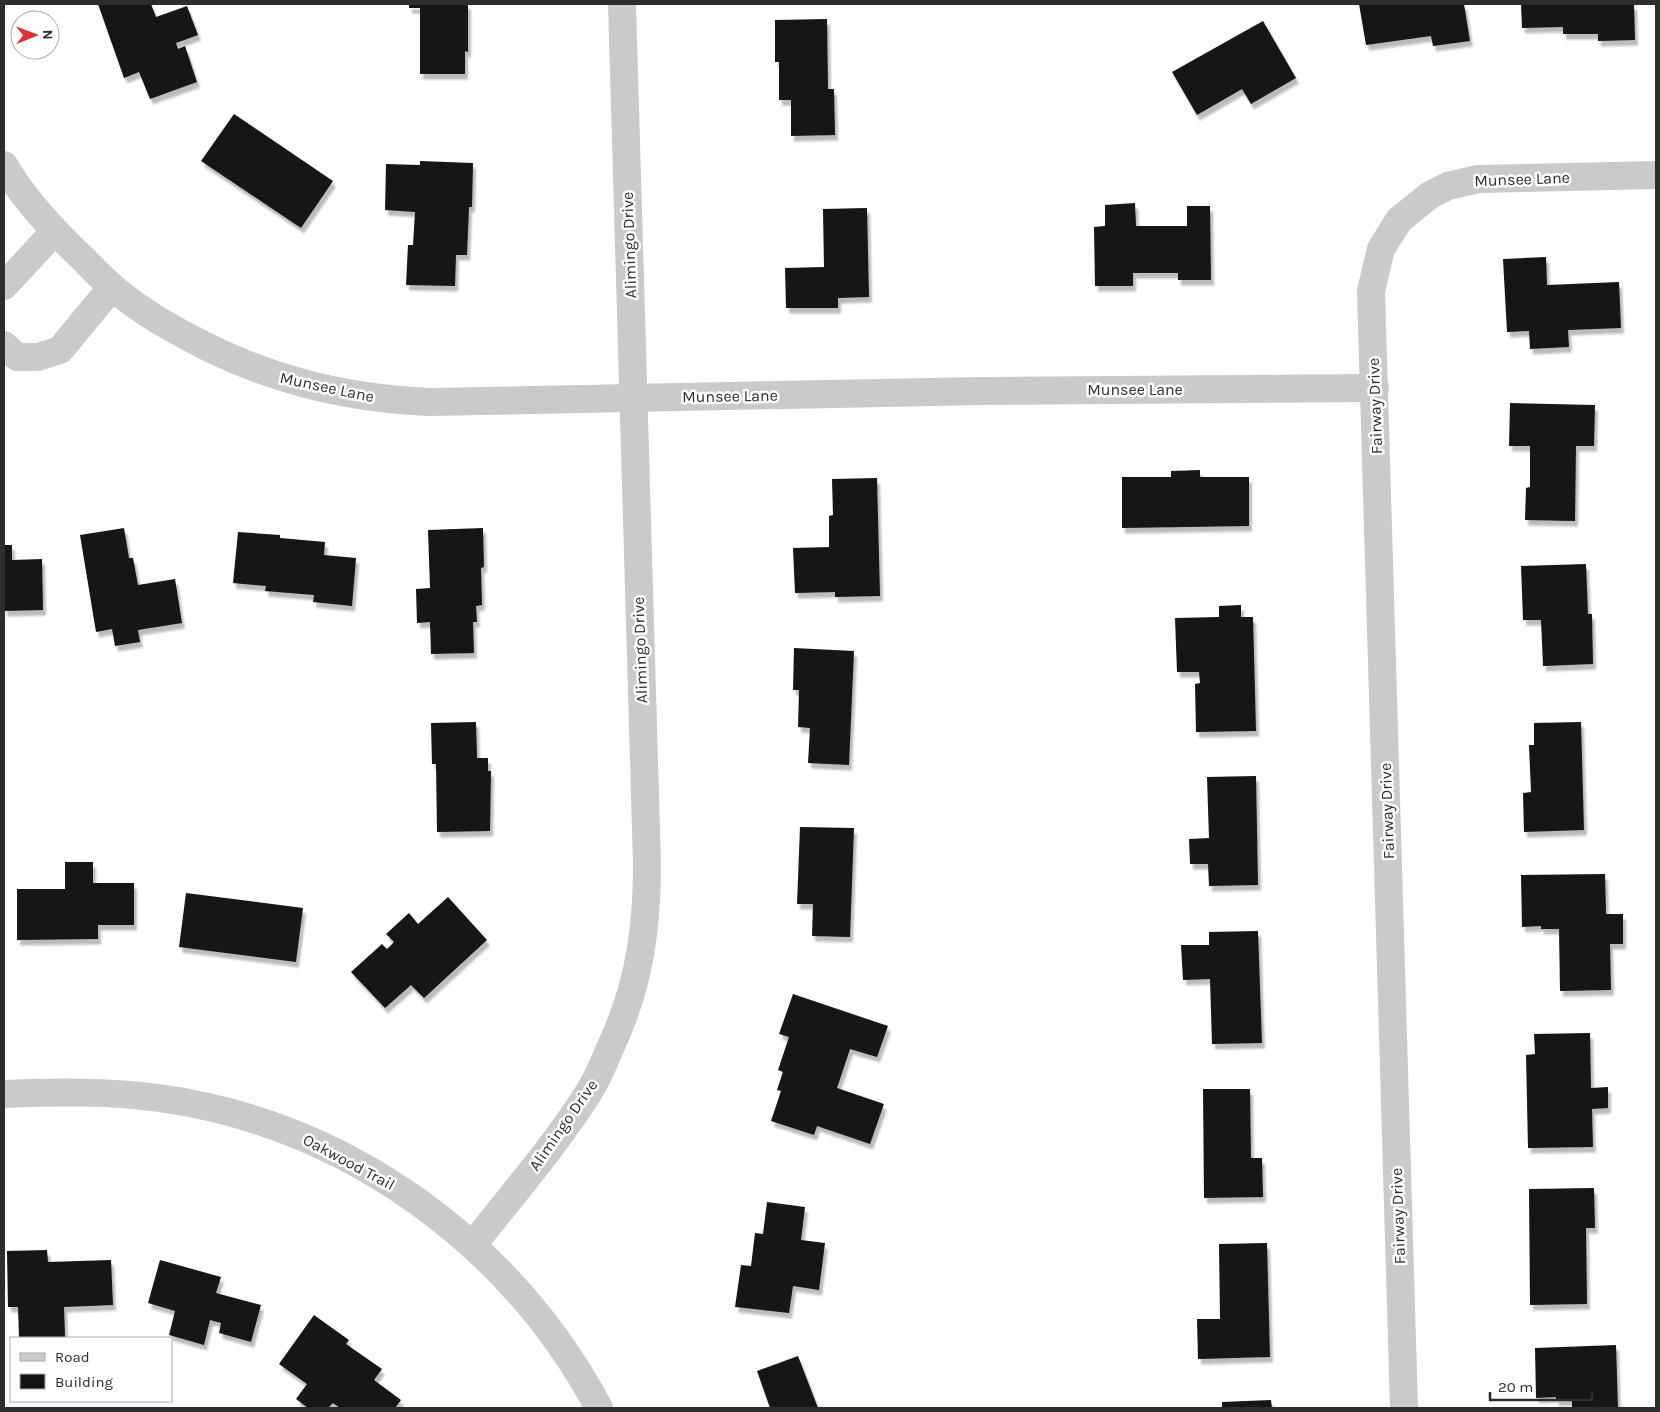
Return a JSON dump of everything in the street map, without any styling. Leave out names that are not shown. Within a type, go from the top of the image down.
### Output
[{"type":"street","name":"Alimingo Drive","points":[[472,1246],[569,1122],[587,1095],[610,1053],[632,992],[634,976],[640,960],[644,929],[647,864],[622,4]]},
{"type":"street","name":"Munsee Lane","points":[[4,165],[30,202],[55,231],[112,287],[162,322],[216,353],[260,371],[321,389],[383,399],[429,402],[982,391],[1375,388]]},
{"type":"street","name":"Munsee Lane","points":[[1399,220],[1430,195],[1448,186],[1478,179],[1656,175]]},
{"type":"street","name":"Fairway Drive","points":[[1399,220],[1381,249],[1371,291],[1404,1408]]},
{"type":"street","points":[[4,286],[55,231]]},
{"type":"street","points":[[4,345],[17,356],[38,358],[60,350],[112,287]]},
{"type":"street","name":"Oakwood Trail","points":[[4,1094],[66,1092],[129,1094],[191,1104],[268,1125],[328,1149],[397,1187],[449,1225],[496,1267],[558,1341],[600,1408]]},
{"type":"building","points":[[98,4],[151,4],[156,17],[187,6],[198,35],[176,43],[178,49],[185,46],[197,82],[150,99],[139,72],[124,78]]},
{"type":"building","points":[[409,4],[468,4],[468,52],[465,51],[465,74],[420,74],[420,8],[409,8]]},
{"type":"building","points":[[1359,4],[1464,4],[1470,41],[1433,46],[1431,36],[1366,45]]},
{"type":"building","points":[[1521,4],[1634,4],[1635,40],[1598,41],[1598,34],[1563,34],[1563,27],[1522,28]]},
{"type":"building","points":[[827,19],[828,89],[834,89],[835,135],[791,136],[791,100],[779,100],[779,62],[775,62],[775,20]]},
{"type":"building","points":[[1263,21],[1296,78],[1251,104],[1242,89],[1197,115],[1172,72]]},
{"type":"building","points":[[234,114],[333,181],[301,228],[201,161]]},
{"type":"building","points":[[420,161],[473,163],[472,207],[469,207],[467,255],[456,255],[455,286],[406,285],[408,245],[413,245],[415,212],[385,210],[386,164],[420,165]]},
{"type":"building","points":[[1135,203],[1136,226],[1187,226],[1187,206],[1210,206],[1211,280],[1178,280],[1178,273],[1133,273],[1133,286],[1095,286],[1094,227],[1105,226],[1105,205]]},
{"type":"building","points":[[867,208],[869,297],[838,298],[838,308],[786,308],[785,268],[824,267],[823,209]]},
{"type":"building","points":[[1546,257],[1547,285],[1619,282],[1621,328],[1568,330],[1569,347],[1530,349],[1529,331],[1507,332],[1503,259]]},
{"type":"building","points":[[1510,403],[1595,405],[1594,446],[1576,446],[1575,521],[1525,520],[1526,488],[1530,487],[1530,446],[1509,446]]},
{"type":"building","points":[[1200,470],[1200,477],[1249,477],[1249,526],[1122,528],[1122,477],[1171,477],[1171,471]]},
{"type":"building","points":[[877,478],[880,596],[835,597],[835,592],[795,593],[793,548],[829,547],[829,516],[833,515],[832,479]]},
{"type":"building","points":[[124,528],[129,558],[133,558],[138,585],[175,579],[182,623],[138,630],[140,642],[115,646],[112,629],[96,632],[80,535]]},
{"type":"building","points":[[483,528],[484,567],[481,568],[482,605],[476,606],[477,622],[473,622],[474,653],[431,654],[430,622],[417,623],[416,589],[430,588],[428,530]]},
{"type":"building","points":[[238,532],[280,535],[280,538],[325,542],[324,555],[356,558],[352,606],[313,602],[314,595],[265,591],[266,586],[233,583]]},
{"type":"building","points":[[4,545],[12,545],[12,560],[42,559],[43,610],[4,611]]},
{"type":"building","points":[[1586,564],[1588,614],[1592,614],[1593,664],[1543,666],[1541,620],[1523,620],[1521,566]]},
{"type":"building","points":[[1241,605],[1241,617],[1253,617],[1256,731],[1196,732],[1195,684],[1200,683],[1199,672],[1177,672],[1175,618],[1219,617],[1219,606]]},
{"type":"building","points":[[794,648],[854,651],[849,765],[808,763],[810,728],[798,727],[799,690],[793,690]]},
{"type":"building","points":[[476,722],[477,758],[488,758],[488,771],[491,771],[490,831],[437,832],[436,764],[432,764],[431,723]]},
{"type":"building","points":[[1581,722],[1584,830],[1524,832],[1523,793],[1531,792],[1529,745],[1534,745],[1534,723]]},
{"type":"building","points":[[1256,776],[1258,885],[1209,886],[1208,864],[1190,864],[1189,839],[1209,838],[1207,777]]},
{"type":"building","points":[[800,827],[854,828],[850,937],[812,936],[813,904],[797,904]]},
{"type":"building","points":[[65,862],[93,862],[93,883],[134,883],[134,925],[98,925],[98,939],[17,940],[17,889],[65,889]]},
{"type":"building","points":[[1605,874],[1606,914],[1623,914],[1623,944],[1610,944],[1611,990],[1560,991],[1559,929],[1541,929],[1541,926],[1522,927],[1521,875]]},
{"type":"building","points":[[186,893],[303,908],[296,962],[179,947]]},
{"type":"building","points":[[448,897],[487,940],[424,998],[411,985],[385,1008],[351,972],[382,944],[387,949],[394,942],[386,934],[409,913],[418,924]]},
{"type":"building","points":[[1258,931],[1262,1043],[1212,1044],[1210,979],[1183,980],[1181,945],[1209,945],[1209,932]]},
{"type":"building","points":[[793,994],[888,1026],[877,1057],[850,1049],[837,1088],[884,1104],[870,1144],[817,1126],[814,1135],[771,1121],[781,1091],[777,1090],[783,1072],[778,1070],[789,1037],[779,1034]]},
{"type":"building","points":[[1590,1033],[1591,1088],[1608,1087],[1608,1108],[1592,1109],[1593,1147],[1528,1148],[1526,1055],[1535,1054],[1534,1034]]},
{"type":"building","points":[[1203,1089],[1250,1089],[1251,1158],[1262,1158],[1263,1197],[1204,1198]]},
{"type":"building","points":[[1594,1188],[1595,1228],[1586,1228],[1587,1304],[1530,1305],[1529,1189]]},
{"type":"building","points":[[767,1202],[805,1207],[801,1240],[825,1243],[819,1290],[793,1286],[789,1313],[735,1307],[741,1265],[751,1266],[755,1233],[763,1234]]},
{"type":"building","points":[[1267,1243],[1270,1357],[1198,1359],[1197,1319],[1220,1319],[1219,1244]]},
{"type":"building","points":[[47,1250],[48,1262],[111,1260],[113,1305],[64,1307],[65,1337],[19,1337],[18,1307],[8,1307],[7,1251]]},
{"type":"building","points":[[160,1260],[221,1277],[216,1293],[261,1305],[251,1342],[219,1333],[221,1323],[210,1320],[204,1345],[169,1335],[175,1311],[148,1303]]},
{"type":"building","points":[[314,1315],[349,1340],[346,1344],[382,1369],[374,1380],[401,1400],[395,1408],[340,1408],[333,1403],[328,1408],[308,1408],[296,1399],[307,1384],[279,1364]]},
{"type":"building","points":[[1616,1345],[1618,1408],[1572,1408],[1572,1400],[1556,1401],[1556,1397],[1536,1398],[1535,1348]]},
{"type":"building","points":[[798,1356],[818,1408],[770,1408],[757,1371]]},
{"type":"building","points":[[1271,1400],[1272,1408],[1222,1408],[1222,1402]]}]
